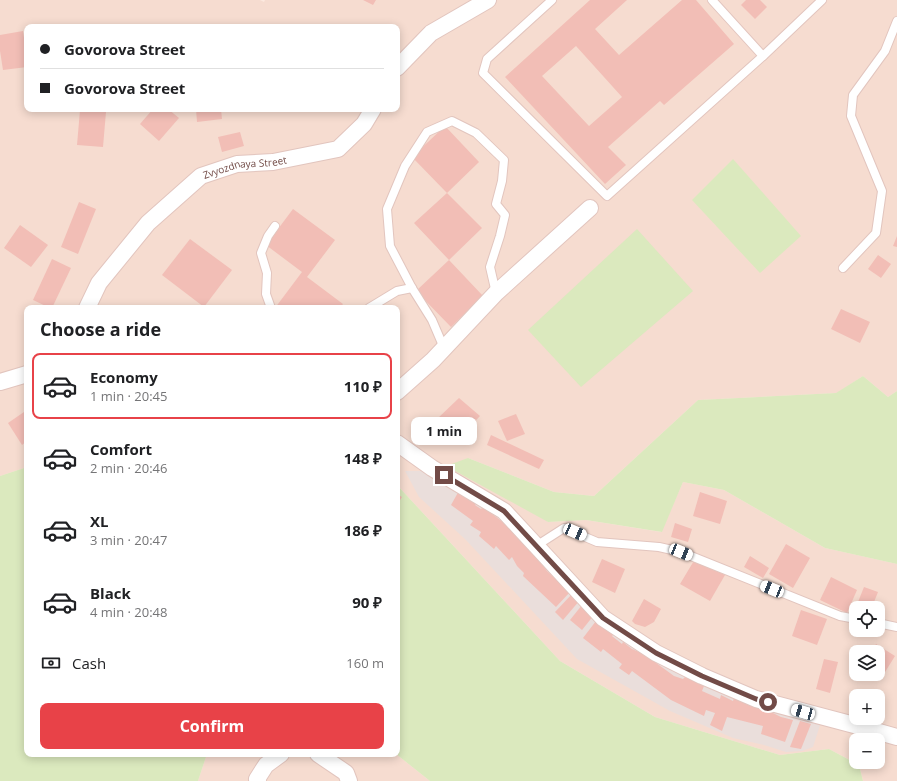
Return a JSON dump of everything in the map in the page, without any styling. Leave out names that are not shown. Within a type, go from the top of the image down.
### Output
[{"type":"street","points":[[400,65],[431,33],[488,0]]},
{"type":"street","name":"Zvyozdnaya Street","points":[[88,305],[99,283],[148,223],[201,176],[237,164],[273,162],[338,149],[364,124],[371,112]]},
{"type":"street","points":[[400,385],[444,348],[496,293],[590,208]]},
{"type":"street","points":[[0,382],[24,375]]},
{"type":"street","points":[[400,445],[432,468],[504,511],[603,618],[656,653],[702,676],[756,699],[897,737]]},
{"type":"street","points":[[258,781],[266,765],[277,757]]},
{"type":"street","points":[[322,757],[346,773],[349,781]]},
{"type":"lane","points":[[552,0],[487,59],[483,73],[607,196],[763,56],[822,0]]},
{"type":"lane","points":[[712,0],[763,56]]},
{"type":"lane","points":[[843,268],[876,233],[882,191],[851,116],[853,94],[885,51],[897,20]]},
{"type":"lane","points":[[444,348],[432,320],[412,288],[390,246],[387,210],[405,166],[427,132],[452,121],[476,133],[504,160],[502,181],[496,204],[505,215],[490,267],[496,293]]},
{"type":"lane","points":[[270,305],[266,294],[267,273],[261,253],[268,236],[275,226]]},
{"type":"lane","points":[[374,305],[397,291],[412,288]]},
{"type":"lane","points":[[536,546],[564,528],[597,542],[659,547],[681,552],[840,616],[849,618]]},
{"type":"lane","points":[[885,624],[897,627]]},
{"type":"shaded area","points":[[0,0],[260,0],[264,2],[265,0],[897,0],[897,391],[888,397],[863,376],[837,393],[698,400],[594,496],[554,492],[468,458],[548,522],[586,520],[661,532],[683,482],[724,490],[825,548],[897,564],[897,781],[863,781],[860,769],[885,769],[885,733],[849,733],[849,760],[829,749],[780,755],[655,717],[560,661],[400,488],[400,305],[24,305],[24,468],[0,476]]},
{"type":"shaded area","points":[[405,471],[430,471],[484,502],[520,533],[618,633],[821,722],[813,747],[802,751],[786,752],[733,738],[670,711],[577,659],[465,539],[419,497]]},
{"type":"shaded area","points":[[206,757],[400,757],[430,781],[198,781]]},
{"type":"green space","points":[[733,159],[801,236],[760,273],[692,200]]},
{"type":"green space","points":[[637,229],[693,291],[581,387],[528,330]]},
{"type":"green space","points":[[863,376],[888,397],[897,391],[897,564],[825,548],[724,490],[683,482],[662,532],[586,520],[548,522],[446,466],[468,458],[554,492],[594,496],[698,400],[836,393]]},
{"type":"green space","points":[[24,468],[24,757],[206,757],[198,781],[0,781],[0,476]]},
{"type":"green space","points":[[400,488],[560,661],[655,717],[780,755],[829,749],[849,760],[849,769],[860,769],[863,781],[430,781],[400,757]]},
{"type":"building","points":[[363,0],[376,0],[373,5]]},
{"type":"building","points":[[590,0],[627,0],[595,29],[619,55],[682,0],[696,0],[734,44],[664,105],[660,101],[608,147],[626,165],[605,184],[505,77]],"holes":[[[576,46],[622,97],[589,126],[542,76]]]},
{"type":"building","points":[[746,0],[760,0],[767,7],[755,19],[741,5]]},
{"type":"building","points":[[23,31],[24,67],[3,70],[0,51],[0,35]]},
{"type":"building","points":[[80,112],[106,112],[103,147],[77,145]]},
{"type":"building","points":[[150,112],[172,112],[179,118],[159,141],[140,124]]},
{"type":"building","points":[[196,112],[221,112],[222,119],[197,122]]},
{"type":"building","points":[[445,126],[479,162],[447,193],[412,157]]},
{"type":"building","points":[[240,132],[244,146],[222,152],[218,137]]},
{"type":"building","points":[[447,193],[482,228],[449,260],[414,223]]},
{"type":"building","points":[[79,202],[96,209],[78,254],[61,247]]},
{"type":"building","points":[[293,209],[335,240],[307,277],[343,304],[342,305],[277,305],[302,272],[266,245]]},
{"type":"building","points":[[20,225],[48,245],[31,267],[4,248]]},
{"type":"building","points":[[897,236],[897,247],[893,246]]},
{"type":"building","points":[[190,239],[232,270],[206,305],[201,305],[162,275]]},
{"type":"building","points":[[878,255],[891,264],[881,278],[868,269]]},
{"type":"building","points":[[52,259],[71,268],[53,305],[44,305],[33,300]]},
{"type":"building","points":[[449,260],[483,296],[451,327],[416,291]]},
{"type":"building","points":[[841,309],[870,322],[860,343],[831,329]]},
{"type":"building","points":[[459,398],[480,416],[459,438],[437,419]]},
{"type":"building","points":[[24,412],[24,443],[22,445],[8,423]]},
{"type":"building","points":[[516,414],[525,434],[507,441],[498,421]]},
{"type":"building","points":[[491,435],[544,460],[539,469],[487,445]]},
{"type":"building","points":[[460,489],[477,502],[475,505],[481,509],[483,507],[512,529],[527,544],[525,546],[532,552],[547,571],[570,592],[556,607],[523,576],[524,573],[517,566],[512,557],[509,560],[496,546],[494,549],[479,536],[481,532],[470,525],[473,521],[451,505]]},
{"type":"building","points":[[700,492],[727,501],[720,524],[693,516]]},
{"type":"building","points":[[675,523],[692,529],[688,542],[671,537]]},
{"type":"building","points":[[786,544],[810,558],[793,588],[769,574]]},
{"type":"building","points":[[750,556],[769,568],[763,578],[744,567]]},
{"type":"building","points":[[602,559],[625,569],[615,593],[592,582]]},
{"type":"building","points":[[695,559],[725,575],[710,601],[680,584]]},
{"type":"building","points":[[831,577],[857,590],[852,601],[849,601],[849,608],[847,613],[820,600]]},
{"type":"building","points":[[864,587],[878,592],[874,601],[858,601]]},
{"type":"building","points":[[572,594],[580,600],[563,620],[555,612]]},
{"type":"building","points":[[644,599],[661,609],[654,622],[645,627],[635,624],[632,621]]},
{"type":"building","points":[[582,605],[594,615],[582,630],[570,620]]},
{"type":"building","points":[[801,610],[827,619],[817,645],[792,636]]},
{"type":"building","points":[[596,621],[614,634],[612,636],[622,644],[623,642],[632,649],[644,654],[674,676],[683,679],[685,677],[704,686],[702,691],[720,699],[721,695],[733,701],[734,698],[757,705],[781,717],[793,720],[785,742],[761,734],[763,726],[727,717],[722,731],[710,725],[715,713],[706,710],[704,716],[671,700],[632,671],[629,675],[619,668],[622,664],[603,649],[601,652],[583,638]]},
{"type":"building","points":[[885,650],[895,656],[885,672]]},
{"type":"building","points":[[824,659],[838,662],[830,693],[816,689]]},
{"type":"building","points":[[800,721],[811,724],[801,749],[790,747]]},
{"type":"route","points":[[444,475],[504,511],[603,618],[656,653],[702,676],[756,699],[768,702]]}]
